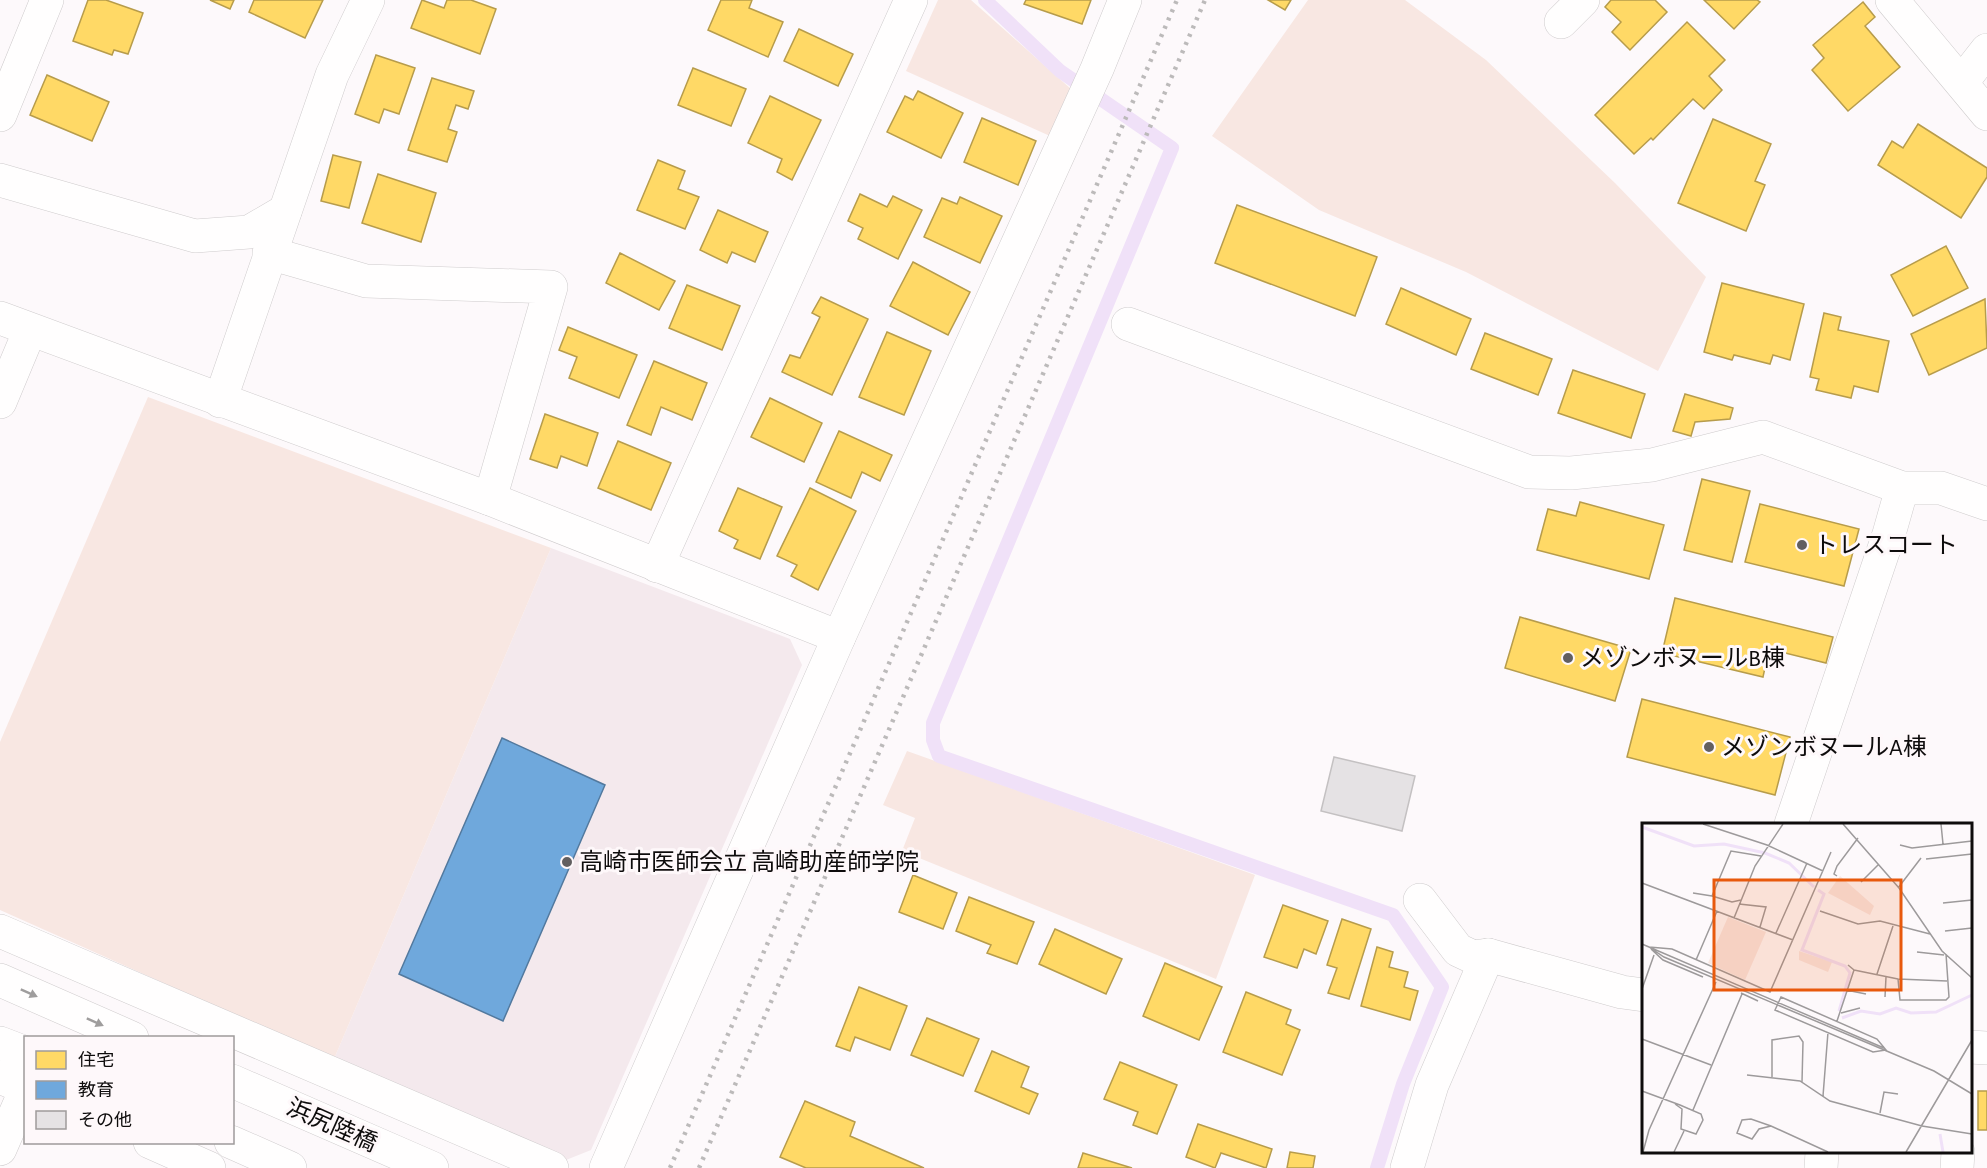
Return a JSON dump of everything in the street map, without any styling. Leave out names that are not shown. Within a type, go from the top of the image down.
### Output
[{"type":"street","points":[[0,115],[47,0]]},
{"type":"street","points":[[220,401],[332,75],[368,0]]},
{"type":"street","points":[[657,566],[911,0]]},
{"type":"street","points":[[606,1168],[839,637],[1098,69],[1125,0]]},
{"type":"street","points":[[1892,0],[1962,81],[1987,114]]},
{"type":"street","points":[[1962,81],[1987,50]]},
{"type":"street","points":[[0,180],[195,236],[249,232],[285,211]]},
{"type":"street","points":[[269,253],[366,281],[551,287],[490,499]]},
{"type":"street","points":[[0,318],[490,499],[839,637]]},
{"type":"street","points":[[1128,324],[1528,472],[1571,473],[1652,465],[1763,437],[1902,488],[1941,488],[1987,504]]},
{"type":"street","points":[[0,402],[30,330]]},
{"type":"street","points":[[1792,823],[1889,534],[1902,488]]},
{"type":"street","points":[[1420,900],[1458,950],[1473,957],[1488,955],[1622,992],[1642,995]]},
{"type":"street","points":[[0,931],[552,1168]]},
{"type":"street","points":[[1411,1167],[1432,1085],[1488,955]]},
{"type":"street","points":[[0,980],[127,1036]]},
{"type":"street","points":[[0,1043],[24,1052]]},
{"type":"street","points":[[1972,1047],[1987,1048]]},
{"type":"street","points":[[0,1077],[24,1087]]},
{"type":"street","name":"浜尻陸橋","points":[[234,1082],[432,1168]]},
{"type":"street","points":[[0,1149],[24,1093]]},
{"type":"street","points":[[152,1144],[209,1168]]},
{"type":"street","points":[[233,1144],[290,1168]]},
{"type":"street","points":[[1821,1168],[1822,1153]]},
{"type":"street","points":[[1957,1168],[1958,1153]]},
{"type":"shaded area","points":[[938,0],[971,0],[1071,89],[1050,136],[906,71]]},
{"type":"shaded area","points":[[1308,0],[1405,0],[1486,60],[1615,183],[1706,277],[1658,371],[1466,272],[1319,210],[1212,136]]},
{"type":"shaded area","points":[[148,397],[551,548],[334,1059],[0,910],[0,742]]},
{"type":"shaded area","name":"高崎市医師会立 高崎助産師学院","points":[[551,548],[790,639],[802,665],[591,1150],[566,1160],[334,1059]]},
{"type":"shaded area","points":[[907,751],[1255,875],[1216,979],[902,851],[915,818],[883,805]]},
{"type":"building: 住宅","points":[[88,0],[106,0],[143,13],[128,54],[114,50],[112,55],[73,41]]},
{"type":"building: 住宅","points":[[210,0],[234,0],[230,9]]},
{"type":"building: 住宅","points":[[254,0],[323,0],[305,38],[249,12]]},
{"type":"building: 住宅","points":[[422,0],[444,8],[447,0],[471,0],[496,9],[480,54],[411,28]]},
{"type":"building: 住宅","points":[[721,0],[752,0],[749,8],[783,22],[768,57],[708,30]]},
{"type":"building: 住宅","points":[[1026,0],[1091,0],[1082,24],[1024,4]]},
{"type":"building: 住宅","points":[[1268,0],[1291,0],[1285,10]]},
{"type":"building: 住宅","points":[[1611,0],[1655,0],[1667,12],[1630,50],[1612,32],[1621,22],[1605,7]]},
{"type":"building: 住宅","points":[[1704,0],[1757,0],[1760,2],[1734,29]]},
{"type":"building: 住宅","points":[[1863,2],[1875,17],[1865,26],[1900,67],[1848,111],[1812,70],[1824,58],[1813,45]]},
{"type":"building: 住宅","points":[[1687,22],[1725,60],[1709,76],[1722,90],[1704,109],[1693,99],[1653,140],[1651,138],[1634,154],[1595,115]]},
{"type":"building: 住宅","points":[[799,29],[853,54],[838,86],[784,61]]},
{"type":"building: 住宅","points":[[376,55],[415,68],[399,114],[384,109],[379,123],[355,114]]},
{"type":"building: 住宅","points":[[693,68],[746,89],[731,126],[678,105]]},
{"type":"building: 住宅","points":[[47,75],[109,102],[92,141],[30,115]]},
{"type":"building: 住宅","points":[[432,78],[474,91],[468,109],[456,105],[448,129],[457,132],[447,162],[408,150]]},
{"type":"building: 住宅","points":[[918,91],[963,113],[941,158],[887,132],[905,96],[913,100]]},
{"type":"building: 住宅","points":[[770,96],[821,120],[792,180],[777,172],[782,159],[748,143]]},
{"type":"building: 住宅","points":[[982,118],[1036,141],[1018,185],[964,162]]},
{"type":"building: 住宅","points":[[1713,119],[1771,144],[1755,181],[1765,185],[1746,231],[1678,203]]},
{"type":"building: 住宅","points":[[1918,124],[1987,168],[1987,177],[1961,218],[1878,165],[1892,141],[1903,148]]},
{"type":"building: 住宅","points":[[333,155],[361,162],[349,208],[321,201]]},
{"type":"building: 住宅","points":[[658,160],[685,171],[678,189],[699,197],[685,229],[637,210]]},
{"type":"building: 住宅","points":[[378,174],[436,193],[421,242],[362,223]]},
{"type":"building: 住宅","points":[[860,194],[887,207],[893,196],[922,210],[898,259],[858,239],[863,228],[848,221]]},
{"type":"building: 住宅","points":[[960,197],[1002,216],[980,263],[924,237],[942,198],[957,204]]},
{"type":"building: 住宅","points":[[1237,205],[1377,257],[1355,316],[1215,263]]},
{"type":"building: 住宅","points":[[718,210],[768,232],[755,262],[732,252],[727,263],[700,250]]},
{"type":"building: 住宅","points":[[1946,246],[1968,288],[1913,316],[1891,275]]},
{"type":"building: 住宅","points":[[620,253],[675,281],[659,310],[606,283]]},
{"type":"building: 住宅","points":[[913,262],[970,292],[948,335],[890,306]]},
{"type":"building: 住宅","points":[[1722,283],[1804,304],[1790,360],[1773,355],[1770,364],[1734,355],[1732,360],[1704,352]]},
{"type":"building: 住宅","points":[[687,285],[740,306],[722,350],[669,328]]},
{"type":"building: 住宅","points":[[1401,288],[1471,319],[1456,355],[1386,324]]},
{"type":"building: 住宅","points":[[821,297],[868,319],[832,395],[782,372],[790,355],[800,358],[820,317],[812,313]]},
{"type":"building: 住宅","points":[[1985,299],[1987,348],[1929,375],[1911,334]]},
{"type":"building: 住宅","points":[[1824,313],[1841,317],[1838,330],[1889,341],[1878,392],[1854,386],[1851,398],[1816,390],[1819,379],[1810,377]]},
{"type":"building: 住宅","points":[[568,327],[637,355],[619,398],[569,378],[577,357],[559,350]]},
{"type":"building: 住宅","points":[[887,332],[931,351],[904,415],[859,397]]},
{"type":"building: 住宅","points":[[1485,333],[1552,359],[1538,395],[1471,369]]},
{"type":"building: 住宅","points":[[654,361],[707,383],[692,420],[661,407],[651,435],[627,425]]},
{"type":"building: 住宅","points":[[1573,370],[1645,394],[1631,438],[1558,413]]},
{"type":"building: 住宅","points":[[1685,394],[1733,408],[1730,419],[1695,422],[1691,436],[1673,431]]},
{"type":"building: 住宅","points":[[770,398],[822,423],[804,462],[751,437]]},
{"type":"building: 住宅","points":[[545,414],[598,433],[587,466],[561,456],[557,468],[530,459]]},
{"type":"building: 住宅","points":[[839,431],[892,455],[880,481],[862,472],[851,498],[816,482]]},
{"type":"building: 住宅","points":[[618,441],[671,463],[651,510],[598,488]]},
{"type":"building: 住宅","points":[[1702,479],[1750,491],[1732,562],[1684,550]]},
{"type":"building: 住宅","points":[[738,488],[782,507],[760,559],[734,548],[738,540],[719,531]]},
{"type":"building: 住宅","points":[[810,488],[856,511],[818,590],[791,576],[797,565],[777,556]]},
{"type":"building: 住宅","points":[[1580,502],[1664,525],[1649,579],[1537,550],[1548,509],[1576,516]]},
{"type":"building: 住宅","name":"トレスコート","points":[[1760,504],[1859,529],[1844,586],[1745,562]]},
{"type":"building: 住宅","points":[[1675,598],[1833,637],[1826,663],[1769,649],[1763,677],[1662,653]]},
{"type":"building: 住宅","name":"メゾンボヌールB棟","points":[[1520,617],[1631,649],[1615,701],[1505,668]]},
{"type":"building: 住宅","name":"メゾンボヌールA棟","points":[[1642,699],[1790,737],[1775,795],[1627,757]]},
{"type":"building: 住宅","points":[[913,875],[957,893],[943,929],[899,912]]},
{"type":"building: 住宅","points":[[969,897],[1034,922],[1017,964],[987,953],[991,945],[956,931]]},
{"type":"building: 住宅","points":[[1283,905],[1328,921],[1316,954],[1304,949],[1297,968],[1264,957]]},
{"type":"building: 住宅","points":[[1342,919],[1371,929],[1349,999],[1328,993],[1337,968],[1327,965]]},
{"type":"building: 住宅","points":[[1055,929],[1122,959],[1106,994],[1039,964]]},
{"type":"building: 住宅","points":[[1377,947],[1393,952],[1389,967],[1408,972],[1404,987],[1418,991],[1410,1020],[1361,1006]]},
{"type":"building: 住宅","points":[[1165,963],[1222,987],[1199,1040],[1143,1016]]},
{"type":"building: 住宅","points":[[859,987],[907,1006],[890,1050],[855,1037],[850,1051],[836,1046]]},
{"type":"building: 住宅","points":[[1246,992],[1291,1010],[1286,1024],[1300,1030],[1282,1075],[1223,1052]]},
{"type":"building: 住宅","points":[[927,1018],[979,1039],[963,1076],[911,1055]]},
{"type":"building: 住宅","points":[[992,1051],[1029,1067],[1021,1087],[1038,1094],[1029,1114],[975,1091]]},
{"type":"building: 住宅","points":[[1120,1062],[1177,1085],[1157,1134],[1133,1125],[1138,1112],[1104,1099]]},
{"type":"building: 住宅","points":[[1978,1091],[1987,1091],[1987,1130],[1978,1130]]},
{"type":"building: 住宅","points":[[805,1101],[855,1122],[850,1136],[924,1168],[806,1168],[780,1157]]},
{"type":"building: 住宅","points":[[1198,1124],[1272,1149],[1266,1168],[1221,1153],[1215,1168],[1186,1157]]},
{"type":"building: 住宅","points":[[1290,1152],[1315,1156],[1313,1168],[1287,1168]]},
{"type":"building: 住宅","points":[[1083,1153],[1132,1168],[1078,1168]]},
{"type":"building: 教育","points":[[502,738],[605,785],[503,1021],[399,974]]},
{"type":"building: その他","points":[[1334,757],[1415,776],[1402,831],[1321,811]]},
{"type":"waterway","points":[[985,0],[1060,71],[1172,148],[933,723],[933,740],[939,756],[1393,915],[1442,987],[1403,1084],[1377,1168]]},
{"type":"railway","points":[[670,1168],[1177,0]]},
{"type":"railway","points":[[699,1168],[1205,0]]},
{"type":"place","name":"トレスコート","points":[[1802,545]]},
{"type":"place","name":"メゾンボヌールB棟","points":[[1568,658]]},
{"type":"place","name":"メゾンボヌールA棟","points":[[1709,747]]},
{"type":"place","name":"高崎市医師会立 高崎助産師学院","points":[[567,862]]}]
